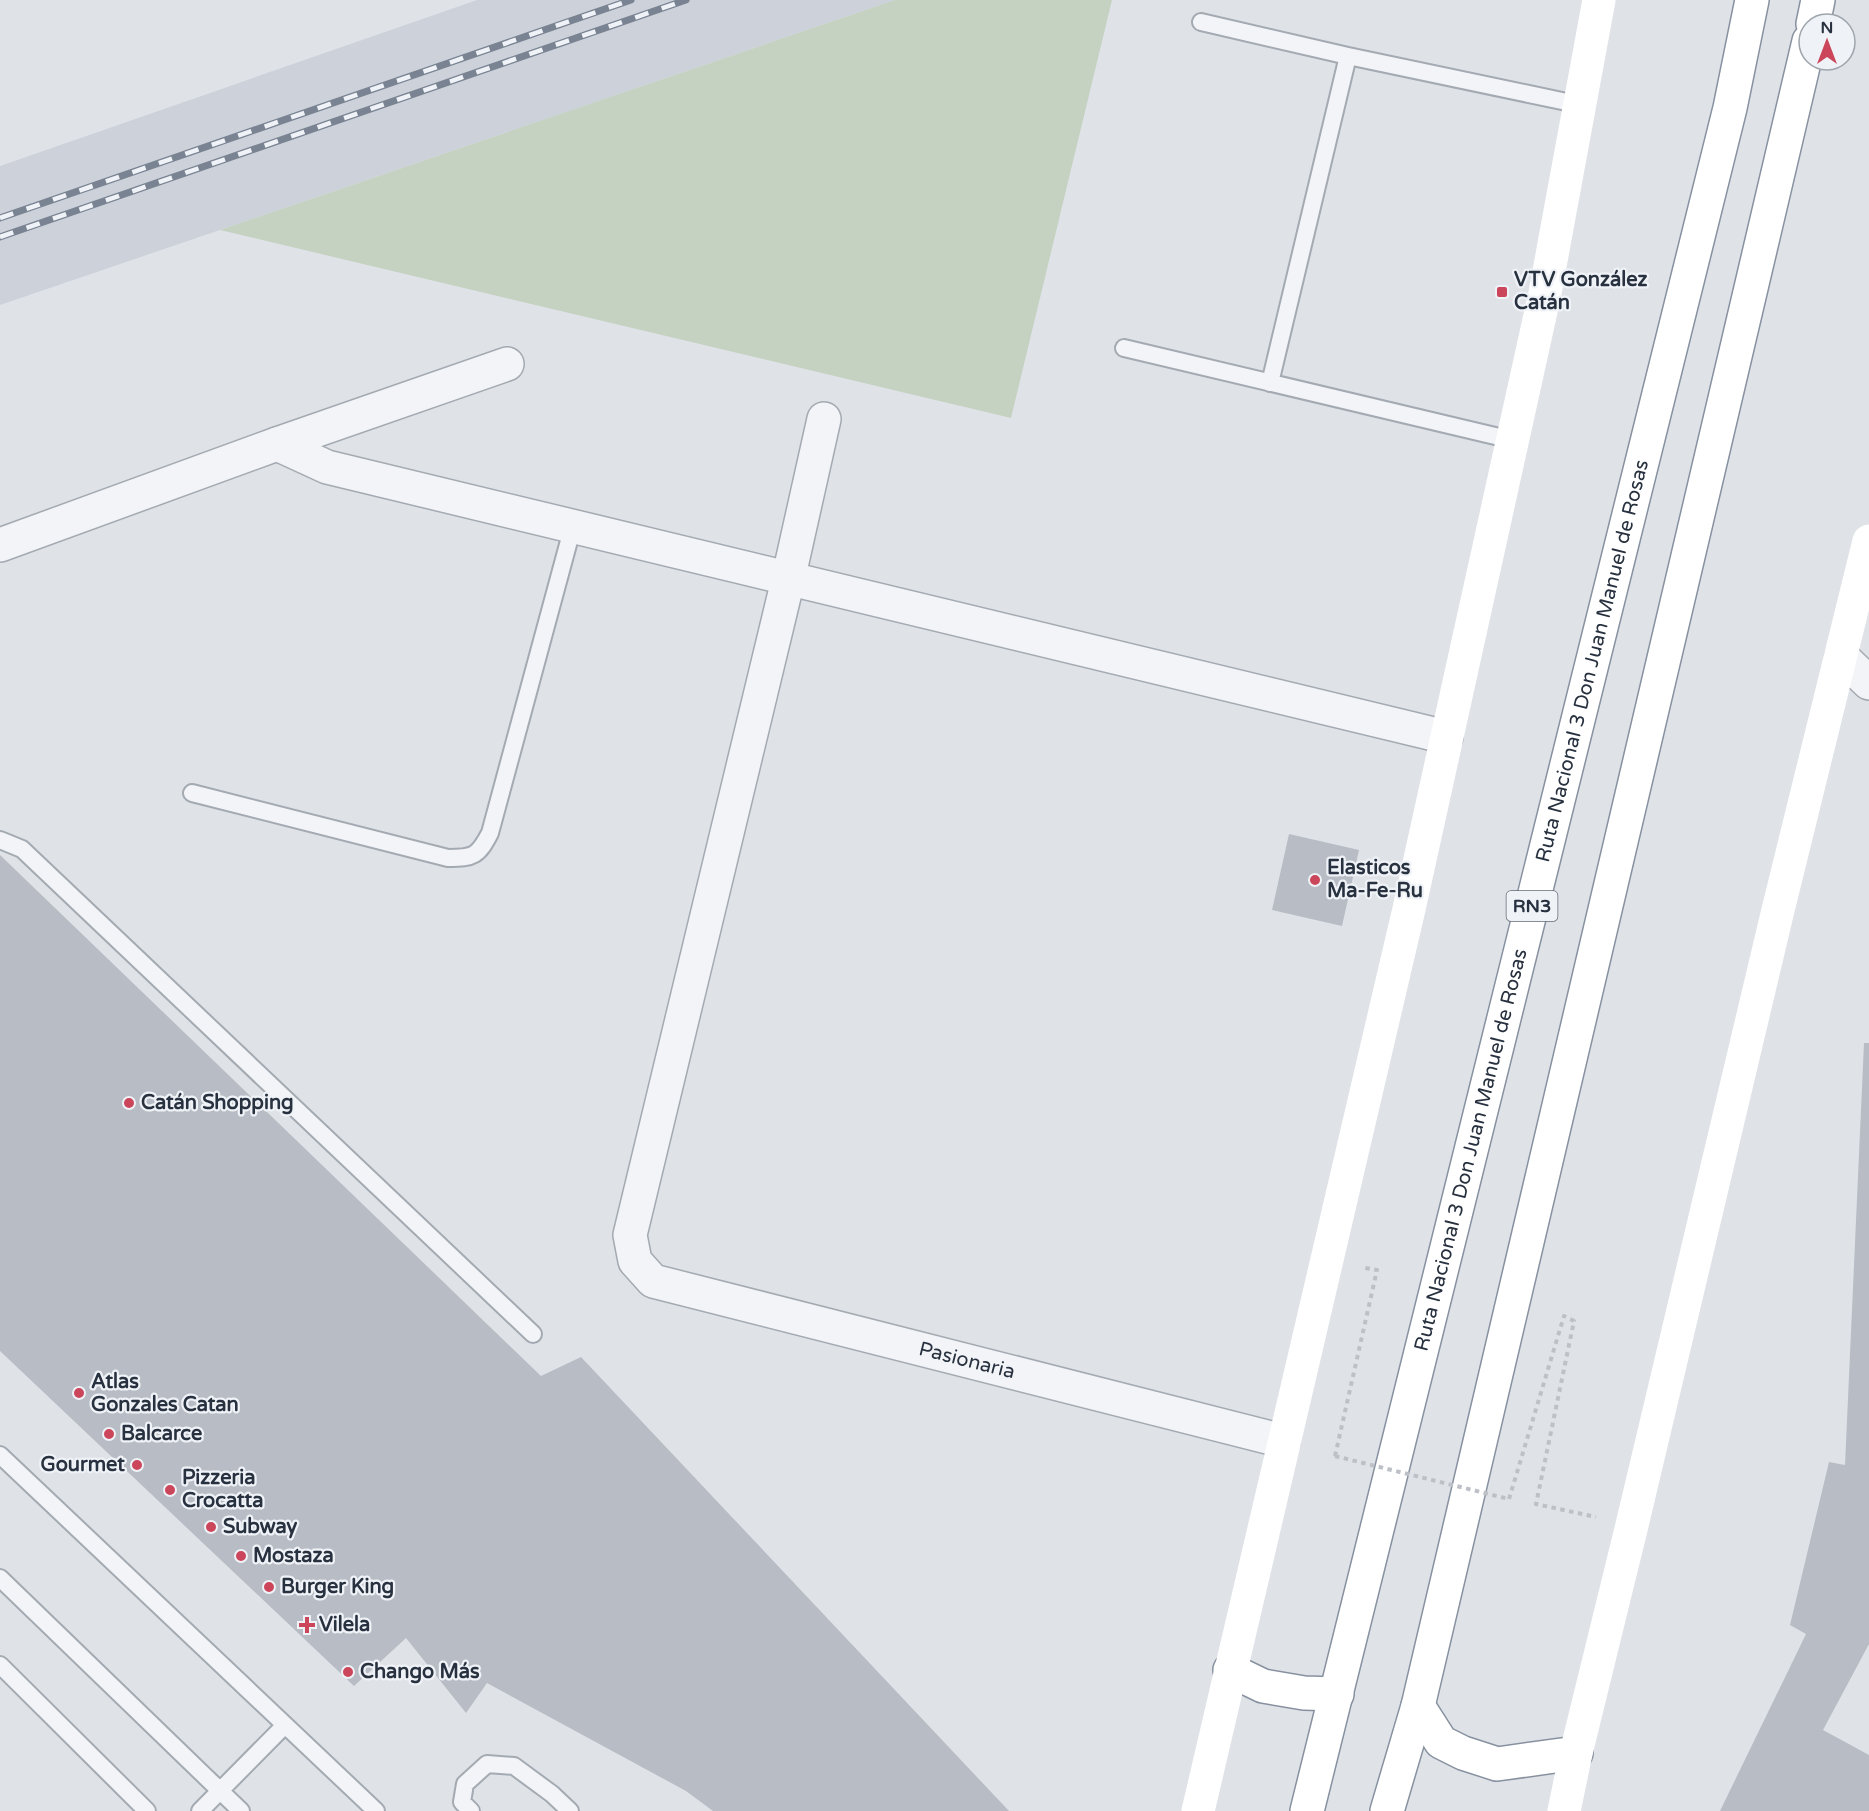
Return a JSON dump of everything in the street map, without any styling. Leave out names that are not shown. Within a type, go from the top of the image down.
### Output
[{"type":"main road","points":[[1198,1811],[1408,909],[1545,293],[1599,0]]},
{"type":"main road","name":"Ruta Nacional 3 Don Juan Manuel de Rosas","points":[[1306,1811],[1337,1694],[1730,108],[1752,0]]},
{"type":"main road","points":[[1388,1811],[1418,1706],[1802,72]]},
{"type":"main road","points":[[1564,1811],[1778,910],[1869,541]]},
{"type":"main road","points":[[1230,1670],[1263,1686],[1304,1694],[1337,1694]]},
{"type":"main road","points":[[1418,1706],[1441,1742],[1463,1753],[1497,1764],[1576,1753]]},
{"type":"street","points":[[0,545],[276,444],[507,364]]},
{"type":"street","points":[[788,580],[824,419]]},
{"type":"street","points":[[276,444],[327,467],[1446,737]]},
{"type":"street","name":"Pasionaria","points":[[788,580],[630,1235],[635,1261],[653,1281],[1283,1441]]},
{"type":"street","points":[[1842,657],[1869,683]]},
{"type":"lane","points":[[1201,22],[1348,56],[1581,105]]},
{"type":"lane","points":[[1270,383],[1348,56]]},
{"type":"lane","points":[[1124,348],[1512,440]]},
{"type":"lane","points":[[192,793],[448,858],[470,858],[482,849],[490,833],[573,526]]},
{"type":"lane","points":[[0,840],[22,849],[533,1334]]},
{"type":"lane","points":[[0,1455],[376,1811]]},
{"type":"lane","points":[[0,1578],[241,1811]]},
{"type":"lane","points":[[0,1665],[147,1811]]},
{"type":"lane","points":[[200,1811],[285,1725]]},
{"type":"lane","points":[[471,1811],[462,1802],[465,1784],[487,1764],[514,1766],[552,1794],[570,1811]]},
{"type":"path","points":[[1362,1280],[1365,1268],[1377,1270],[1335,1456],[1509,1499],[1564,1316],[1574,1321],[1536,1504],[1632,1525]]},
{"type":"shaded area","points":[[477,0],[895,0],[0,305],[0,166]]},
{"type":"green space","points":[[895,0],[1112,0],[1011,418],[220,230]]},
{"type":"building","name":"Elasticos Ma-Fe-Ru","points":[[1289,834],[1359,850],[1342,926],[1272,910]]},
{"type":"building","name":"Catán Shopping","points":[[0,855],[541,1376],[581,1357],[1009,1811],[713,1811],[686,1791],[487,1683],[466,1713],[406,1638],[354,1686],[0,1351]]},
{"type":"building","points":[[1864,1043],[1869,1043],[1869,1644],[1823,1730],[1869,1755],[1869,1811],[1720,1811],[1806,1634],[1790,1625],[1829,1462],[1845,1465]]},
{"type":"railway","points":[[0,218],[631,0]]},
{"type":"railway","points":[[0,237],[686,0]]},
{"type":"place","name":"VTV González Catán","points":[[1502,292]]},
{"type":"place","name":"Elasticos Ma-Fe-Ru","points":[[1315,880]]},
{"type":"place","name":"Catán Shopping","points":[[129,1103]]},
{"type":"place","name":"Atlas Gonzales Catan","points":[[79,1393]]},
{"type":"place","name":"Balcarce","points":[[109,1434]]},
{"type":"place","name":"Gourmet","points":[[137,1465]]},
{"type":"place","name":"Pizzeria Crocatta","points":[[170,1490]]},
{"type":"place","name":"Subway","points":[[211,1527]]},
{"type":"place","name":"Mostaza","points":[[241,1556]]},
{"type":"place","name":"Burger King","points":[[269,1587]]},
{"type":"place","name":"Vilela","points":[[307,1625]]},
{"type":"place","name":"Chango Más","points":[[348,1672]]}]
